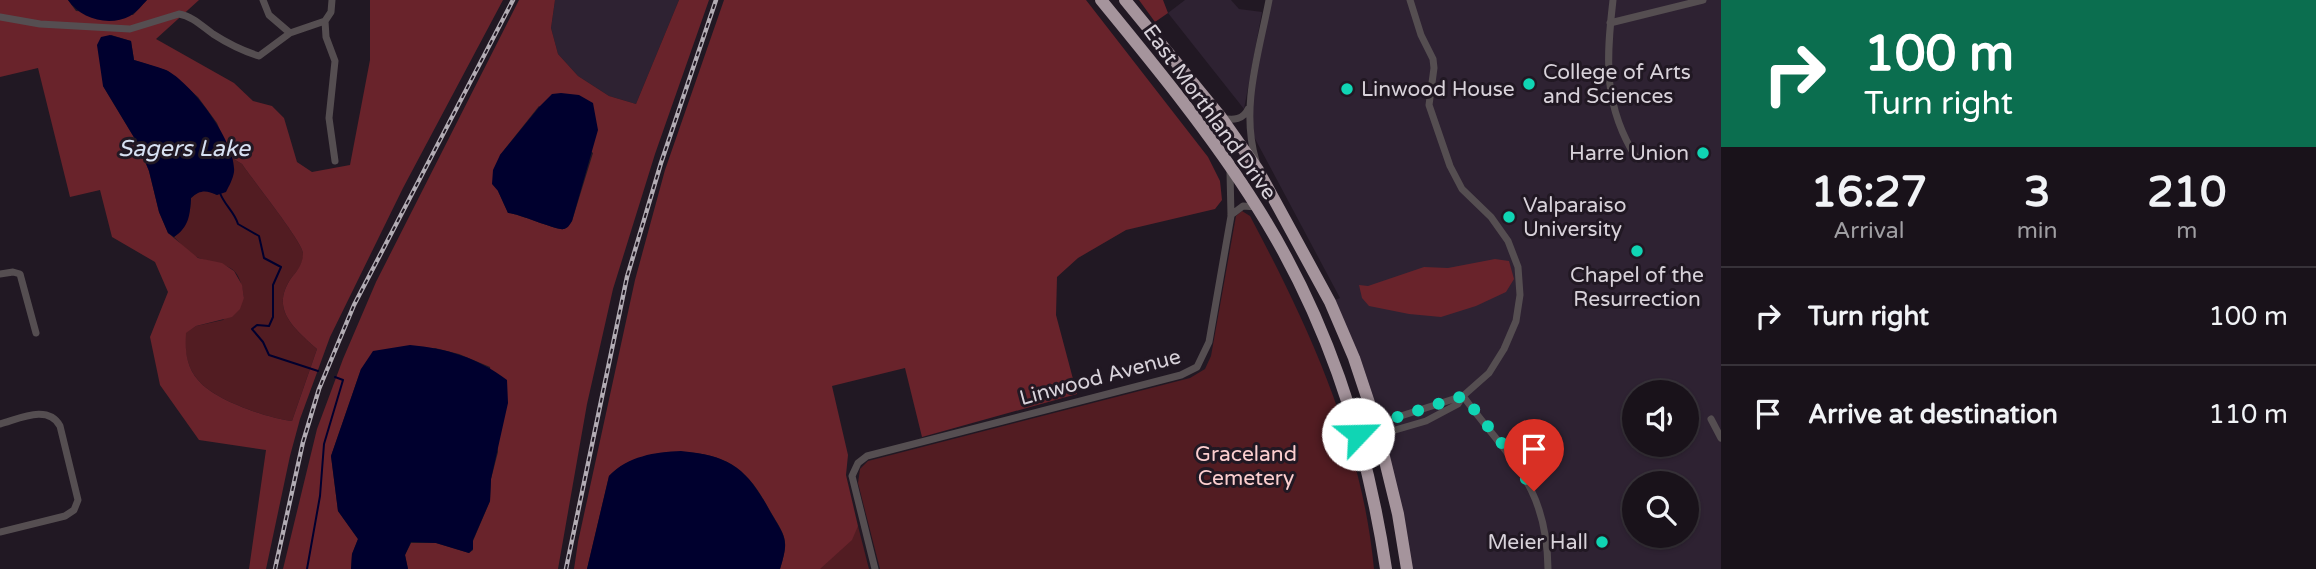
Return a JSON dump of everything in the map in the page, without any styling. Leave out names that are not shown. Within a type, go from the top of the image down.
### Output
[{"type":"highway","name":"East Morthland Drive","points":[[1101,0],[1229,164],[1257,207],[1297,279],[1324,339],[1358,434],[1380,529],[1386,569]]},
{"type":"highway","name":"East Morthland Drive","points":[[1125,0],[1220,117],[1258,170],[1330,302],[1354,358],[1377,429],[1398,514],[1407,569]]},
{"type":"street","points":[[263,0],[270,15],[290,33]]},
{"type":"street","points":[[332,0],[331,12],[325,21],[326,37],[335,61],[329,118],[335,161]]},
{"type":"street","points":[[1258,170],[1250,141],[1249,108],[1269,0]]},
{"type":"street","points":[[1358,434],[1435,417],[1458,404],[1463,396],[1489,373],[1504,349],[1516,321],[1520,295],[1518,267],[1508,241],[1491,217],[1462,189],[1450,166],[1429,106],[1433,59],[1421,35],[1410,0]]},
{"type":"street","points":[[1613,0],[1607,55],[1612,102],[1623,136],[1637,159]]},
{"type":"street","points":[[1610,23],[1703,0]]},
{"type":"street","points":[[0,17],[40,24],[130,29],[170,16],[186,15],[215,35],[258,56],[290,33],[325,21]]},
{"type":"street","points":[[1220,117],[1229,120],[1240,118],[1249,108]]},
{"type":"street","name":"Linwood Avenue","points":[[875,569],[852,476],[858,463],[867,456],[1181,375],[1198,367],[1207,352],[1231,216],[1232,181],[1229,164]]},
{"type":"street","points":[[1231,216],[1243,206],[1257,207]]},
{"type":"street","points":[[0,274],[20,274],[36,333]]},
{"type":"street","points":[[1463,396],[1505,447],[1534,491],[1546,530],[1548,569]]},
{"type":"street","points":[[0,424],[41,414],[56,419],[78,498],[74,510],[65,516],[0,532]]},
{"type":"street","points":[[1711,419],[1721,438]]},
{"type":"shaded area","points":[[0,0],[68,0],[76,11],[133,15],[147,0],[199,0],[156,39],[234,83],[253,101],[272,106],[284,118],[297,162],[312,172],[350,165],[370,60],[370,0],[503,0],[403,188],[330,337],[300,419],[266,569],[249,569],[266,450],[199,440],[160,385],[150,337],[168,292],[155,262],[112,237],[100,190],[70,197],[38,68],[0,77]],"holes":[[[111,35],[131,41],[134,60],[168,71],[198,97],[217,123],[232,158],[242,164],[301,246],[302,260],[286,288],[284,308],[293,325],[317,349],[292,421],[255,412],[228,401],[206,387],[191,369],[186,352],[186,333],[196,326],[232,317],[240,309],[244,298],[242,285],[234,271],[222,263],[198,258],[168,233],[138,144],[103,86]]]},
{"type":"shaded area","points":[[519,0],[555,0],[551,28],[558,54],[578,76],[609,96],[636,104],[679,0],[709,0],[655,154],[613,289],[587,404],[558,569],[408,569],[405,555],[411,543],[436,543],[469,553],[473,550],[473,541],[490,501],[491,479],[498,452],[490,367],[459,354],[435,348],[361,369],[331,456],[338,511],[358,539],[352,554],[351,569],[283,569],[317,429],[376,282]],"holes":[[[539,106],[593,153],[572,221],[567,227],[554,227],[508,213],[498,191],[500,155]]]},
{"type":"shaded area","points":[[555,0],[679,0],[636,104],[609,96],[578,76],[558,54],[551,28]]},
{"type":"shaded area","points":[[724,0],[1086,0],[1208,157],[1220,181],[1222,200],[1215,209],[1126,230],[1078,258],[1057,277],[1056,315],[1077,394],[922,437],[905,368],[832,386],[848,455],[846,475],[858,526],[852,540],[820,569],[780,569],[785,550],[784,537],[761,496],[743,473],[718,458],[668,452],[635,460],[609,476],[587,569],[574,569],[635,280],[665,170]]},
{"type":"shaded area","points":[[1139,0],[1163,0],[1168,13],[1155,22]]},
{"type":"shaded area","points":[[1185,0],[1231,0],[1239,9],[1262,12],[1244,109],[1168,13]]},
{"type":"shaded area","name":"Valparaiso University","points":[[1269,0],[1721,0],[1721,569],[1407,569],[1376,424],[1330,302],[1340,298],[1253,135],[1249,108]]},
{"type":"shaded area","points":[[1495,259],[1509,261],[1514,279],[1506,292],[1476,306],[1441,317],[1369,306],[1362,298],[1359,285],[1368,286],[1424,267],[1448,268]]},
{"type":"green space","points":[[232,158],[242,164],[286,224],[303,253],[303,260],[286,288],[284,308],[293,325],[317,349],[292,421],[255,412],[216,394],[198,380],[187,358],[185,333],[196,326],[223,320],[244,298],[235,272],[224,265],[196,257],[174,237],[182,230],[187,220],[191,198],[199,191],[217,195],[234,171]]},
{"type":"green space","name":"Graceland Cemetery","points":[[1242,211],[1250,216],[1272,258],[1330,386],[1358,476],[1374,569],[880,569],[858,483],[860,469],[868,461],[1190,378],[1205,369],[1211,356],[1236,216]]},
{"type":"green space","points":[[858,526],[869,569],[796,569]]},
{"type":"water","points":[[68,0],[147,0],[130,16],[105,21],[80,12]]},
{"type":"water","name":"Sagers Lake","points":[[110,35],[131,41],[134,60],[166,70],[188,87],[220,130],[233,160],[234,172],[226,192],[217,195],[210,192],[197,193],[191,198],[188,220],[174,237],[168,233],[159,212],[149,171],[138,144],[103,86],[97,45],[101,37]]},
{"type":"water","points":[[552,94],[579,95],[593,103],[598,130],[572,221],[564,229],[508,213],[492,184],[493,170],[500,155],[540,106]]},
{"type":"water","points":[[410,345],[461,355],[507,380],[508,403],[491,479],[490,501],[473,540],[473,549],[469,553],[436,543],[411,542],[405,555],[408,569],[351,569],[352,554],[358,539],[338,511],[331,456],[361,369],[373,351]]},
{"type":"water","points":[[681,451],[726,461],[754,485],[783,534],[785,545],[780,569],[587,569],[609,476],[616,469],[642,456]]},
{"type":"waterway","points":[[220,193],[238,224],[259,236],[264,258],[281,267],[273,285],[273,317],[269,326],[257,325],[252,329],[269,355],[318,371]]},
{"type":"waterway","points":[[307,569],[320,496],[324,444],[343,380],[335,377]]},
{"type":"railway","points":[[275,569],[303,442],[319,389],[354,305],[513,0]]},
{"type":"railway","points":[[566,569],[627,277],[661,163],[716,0]]},
{"type":"place","name":"College of Arts and Sciences","points":[[1529,84]]},
{"type":"place","name":"Linwood House","points":[[1347,89]]},
{"type":"place","name":"Harre Union","points":[[1703,153]]},
{"type":"place","name":"Valparaiso University","points":[[1509,217]]},
{"type":"place","name":"Chapel of the Resurrection","points":[[1637,251]]},
{"type":"place","name":"Meier Hall","points":[[1602,542]]},
{"type":"route","points":[[1358,434],[1376,424],[1463,396],[1505,447],[1534,491]]}]
